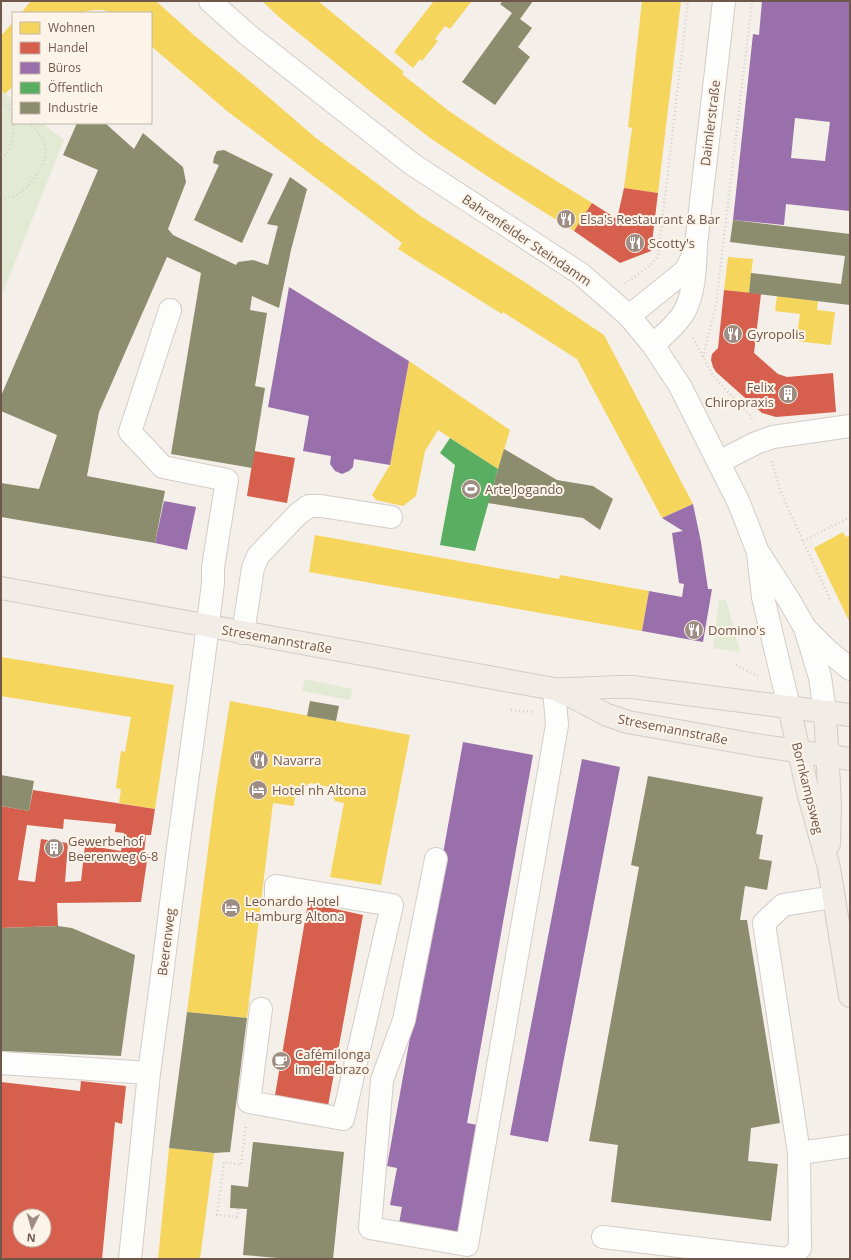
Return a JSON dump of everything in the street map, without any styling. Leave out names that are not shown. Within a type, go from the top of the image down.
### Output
[{"type":"main road","name":"Stresemannstraße","points":[[1,588],[554,689],[578,690],[614,687],[632,688],[850,715]]},
{"type":"main road","name":"Stresemannstraße","points":[[554,689],[573,697],[607,716],[628,722],[850,759]]},
{"type":"main road","name":"Bornkampsweg","points":[[789,707],[808,792],[829,868],[850,996]]},
{"type":"main road","name":"Bornkampsweg","points":[[824,712],[830,804],[829,868]]},
{"type":"street","name":"Bahrenfelder Steindamm","points":[[210,1],[248,35],[412,164],[581,274],[630,316],[653,344],[680,386],[739,502],[758,552],[805,628],[820,677],[824,712]]},
{"type":"street","name":"Daimlerstraße","points":[[653,344],[673,327],[683,314],[690,296],[694,276],[696,245],[724,1]]},
{"type":"street","name":"Daimlerstraße","points":[[630,316],[685,270],[691,260],[696,245]]},
{"type":"street","name":"Beerenweg","points":[[130,1259],[149,1073],[176,855],[208,626],[213,583],[213,567],[227,480],[162,467],[130,432],[170,310]]},
{"type":"street","points":[[719,462],[756,443],[773,437],[850,426]]},
{"type":"street","points":[[243,632],[254,568],[258,556],[298,514],[309,506],[321,506],[391,517]]},
{"type":"street","name":"Bahrenfelder Steindamm","points":[[758,552],[762,597],[789,707]]},
{"type":"street","points":[[805,628],[827,650],[850,669]]},
{"type":"street","points":[[436,859],[404,1020],[382,1080],[370,1228],[467,1245],[557,725],[554,689]]},
{"type":"street","points":[[261,1009],[249,1102],[343,1119],[392,905],[276,886],[276,896]]},
{"type":"street","points":[[603,1237],[788,1259],[800,1248],[799,1153],[764,923],[783,905],[834,897]]},
{"type":"street","points":[[1,1063],[149,1073]]},
{"type":"street","points":[[799,1153],[850,1146]]},
{"type":"path","points":[[605,295],[633,278],[658,256],[688,1]]},
{"type":"path","points":[[703,357],[716,305],[752,1]]},
{"type":"path","points":[[1,101],[7,105],[12,113]]},
{"type":"path","points":[[1,159],[7,154],[11,145],[13,135],[12,124]]},
{"type":"path","points":[[1,200],[18,194],[29,184],[37,174],[44,160],[46,147],[41,135],[30,124]]},
{"type":"path","points":[[690,331],[713,376],[750,415],[755,424]]},
{"type":"path","points":[[770,457],[780,490],[830,599]]},
{"type":"path","points":[[803,541],[850,517]]},
{"type":"path","points":[[238,1209],[237,1217],[217,1215],[224,1162],[241,1166],[249,1102]]},
{"type":"green space","points":[[1,90],[12,99],[12,124],[43,124],[64,140],[1,297]]},
{"type":"green space","points":[[721,599],[726,600],[740,652],[713,648],[719,601]]},
{"type":"green space","points":[[305,679],[352,689],[350,700],[302,691]]},
{"type":"building: Wohnen","points":[[31,1],[156,1],[196,37],[316,138],[422,217],[523,281],[604,335],[693,504],[662,518],[577,359],[503,312],[502,314],[398,249],[402,243],[227,111],[152,47],[152,12],[110,12],[93,10],[82,12],[22,12]]},
{"type":"building: Wohnen","points":[[262,1],[318,1],[404,72],[402,74],[449,111],[502,147],[592,203],[574,231],[430,138],[280,18]]},
{"type":"building: Wohnen","points":[[434,1],[471,2],[450,29],[445,26],[435,39],[438,41],[422,61],[420,59],[413,68],[394,52]]},
{"type":"building: Wohnen","points":[[642,1],[681,1],[658,193],[624,188],[632,128],[628,127]]},
{"type":"building: Wohnen","points":[[12,23],[12,87],[5,94],[1,90],[1,36]]},
{"type":"building: Wohnen","points":[[728,257],[753,259],[749,293],[724,290]]},
{"type":"building: Wohnen","points":[[777,296],[818,301],[817,310],[835,312],[831,345],[796,341],[800,314],[775,311]]},
{"type":"building: Wohnen","points":[[409,361],[510,430],[498,469],[438,430],[425,451],[416,496],[403,506],[376,500],[372,495],[390,465]]},
{"type":"building: Wohnen","points":[[843,532],[846,537],[850,535],[850,623],[814,548]]},
{"type":"building: Wohnen","points":[[315,535],[559,579],[560,575],[649,591],[642,631],[309,572]]},
{"type":"building: Wohnen","points":[[1,657],[174,685],[155,809],[119,803],[121,789],[116,788],[121,751],[125,752],[131,717],[1,696]]},
{"type":"building: Wohnen","points":[[230,701],[410,735],[381,885],[330,877],[344,803],[335,801],[329,787],[310,783],[295,794],[294,806],[273,803],[247,1018],[187,1012],[215,796]]},
{"type":"building: Wohnen","points":[[169,1148],[214,1153],[200,1259],[158,1259]]},
{"type":"building: Handel","points":[[624,188],[658,193],[651,251],[620,263],[574,231],[592,203],[617,219]]},
{"type":"building: Handel","name":"Felix Chiropraxis","points":[[724,290],[761,294],[754,353],[778,374],[787,377],[833,373],[836,412],[776,417],[762,413],[716,372],[711,360],[712,354],[718,348]]},
{"type":"building: Handel","points":[[254,451],[295,458],[287,503],[247,496]]},
{"type":"building: Handel","name":"Gewerbehof Beerenweg 6-8","points":[[33,790],[155,809],[151,835],[146,835],[144,853],[148,854],[141,902],[57,903],[58,926],[1,928],[1,806],[29,811]],"holes":[[[64,819],[116,824],[115,832],[124,833],[121,851],[85,845],[81,881],[65,882],[68,843],[41,839],[35,882],[18,880],[27,825],[63,829]]]},
{"type":"building: Handel","points":[[308,903],[363,915],[328,1106],[275,1095]]},
{"type":"building: Handel","points":[[81,1081],[126,1086],[122,1124],[115,1122],[102,1259],[1,1259],[1,1082],[80,1091]]},
{"type":"building: Büros","points":[[762,1],[850,1],[850,211],[786,204],[784,225],[733,220],[753,34],[759,35]],"holes":[[[795,118],[830,122],[825,161],[791,158]]]},
{"type":"building: Büros","points":[[289,287],[409,361],[390,465],[354,459],[353,467],[349,471],[342,474],[335,471],[330,464],[331,456],[303,451],[309,416],[268,407]]},
{"type":"building: Büros","points":[[164,501],[196,507],[187,550],[155,543]]},
{"type":"building: Büros","points":[[693,504],[701,542],[708,589],[712,589],[703,642],[642,631],[649,591],[682,597],[684,584],[679,583],[672,533],[683,531],[662,518]]},
{"type":"building: Büros","points":[[463,742],[533,755],[467,1123],[483,1126],[476,1165],[470,1164],[457,1235],[399,1224],[402,1207],[390,1205],[397,1168],[387,1166]]},
{"type":"building: Büros","points":[[582,759],[620,767],[548,1142],[510,1135]]},
{"type":"building: Öffentlich","name":"Arte Jogando","points":[[450,438],[498,469],[475,551],[440,545],[455,465],[440,453]]},
{"type":"building: Industrie","points":[[503,1],[533,1],[520,19],[532,28],[518,47],[530,57],[495,105],[462,82],[512,13],[500,4]]},
{"type":"building: Industrie","points":[[77,124],[106,124],[134,149],[143,133],[183,167],[186,182],[168,229],[173,235],[236,265],[238,262],[253,260],[268,265],[278,226],[267,224],[290,177],[307,189],[291,250],[279,308],[252,296],[250,310],[267,313],[255,386],[265,388],[252,468],[171,454],[201,273],[167,257],[99,412],[87,476],[165,491],[155,543],[1,517],[1,483],[39,489],[57,435],[1,411],[1,396],[98,170],[63,155]]},
{"type":"building: Industrie","points":[[224,150],[273,174],[242,243],[194,220],[219,165],[213,163],[214,157],[217,151]]},
{"type":"building: Industrie","points":[[733,220],[850,234],[850,305],[749,293],[751,273],[841,284],[845,256],[730,242]]},
{"type":"building: Industrie","points":[[504,449],[557,480],[593,486],[613,499],[600,530],[583,518],[488,503]]},
{"type":"building: Industrie","points":[[310,701],[339,706],[336,721],[307,716]]},
{"type":"building: Industrie","points":[[1,775],[34,781],[29,811],[1,806]]},
{"type":"building: Industrie","points":[[648,776],[763,797],[756,834],[763,835],[759,859],[772,861],[767,890],[745,886],[740,920],[747,920],[780,1123],[751,1128],[748,1161],[778,1164],[771,1221],[611,1202],[618,1145],[589,1141],[639,867],[631,865]]},
{"type":"building: Industrie","points":[[58,926],[72,928],[135,955],[121,1056],[1,1051],[1,928]]},
{"type":"building: Industrie","points":[[187,1012],[247,1018],[230,1152],[214,1153],[169,1148]]},
{"type":"building: Industrie","points":[[253,1142],[344,1152],[333,1259],[290,1259],[243,1255],[247,1209],[230,1208],[231,1185],[248,1187]]},
{"type":"place","name":"Elsa's Restaurant & Bar","points":[[566,219]]},
{"type":"place","name":"Scotty's","points":[[635,243]]},
{"type":"place","name":"Gyropolis","points":[[733,334]]},
{"type":"place","name":"Felix Chiropraxis","points":[[788,394]]},
{"type":"place","name":"Arte Jogando","points":[[471,489]]},
{"type":"place","name":"Domino's","points":[[694,630]]},
{"type":"place","name":"Navarra","points":[[259,760]]},
{"type":"place","name":"Hotel nh Altona","points":[[258,790]]},
{"type":"place","name":"Gewerbehof Beerenweg 6-8","points":[[54,848]]},
{"type":"place","name":"Leonardo Hotel Hamburg Altona","points":[[231,908]]},
{"type":"place","name":"Cafémilonga im el abrazo","points":[[281,1061]]}]
